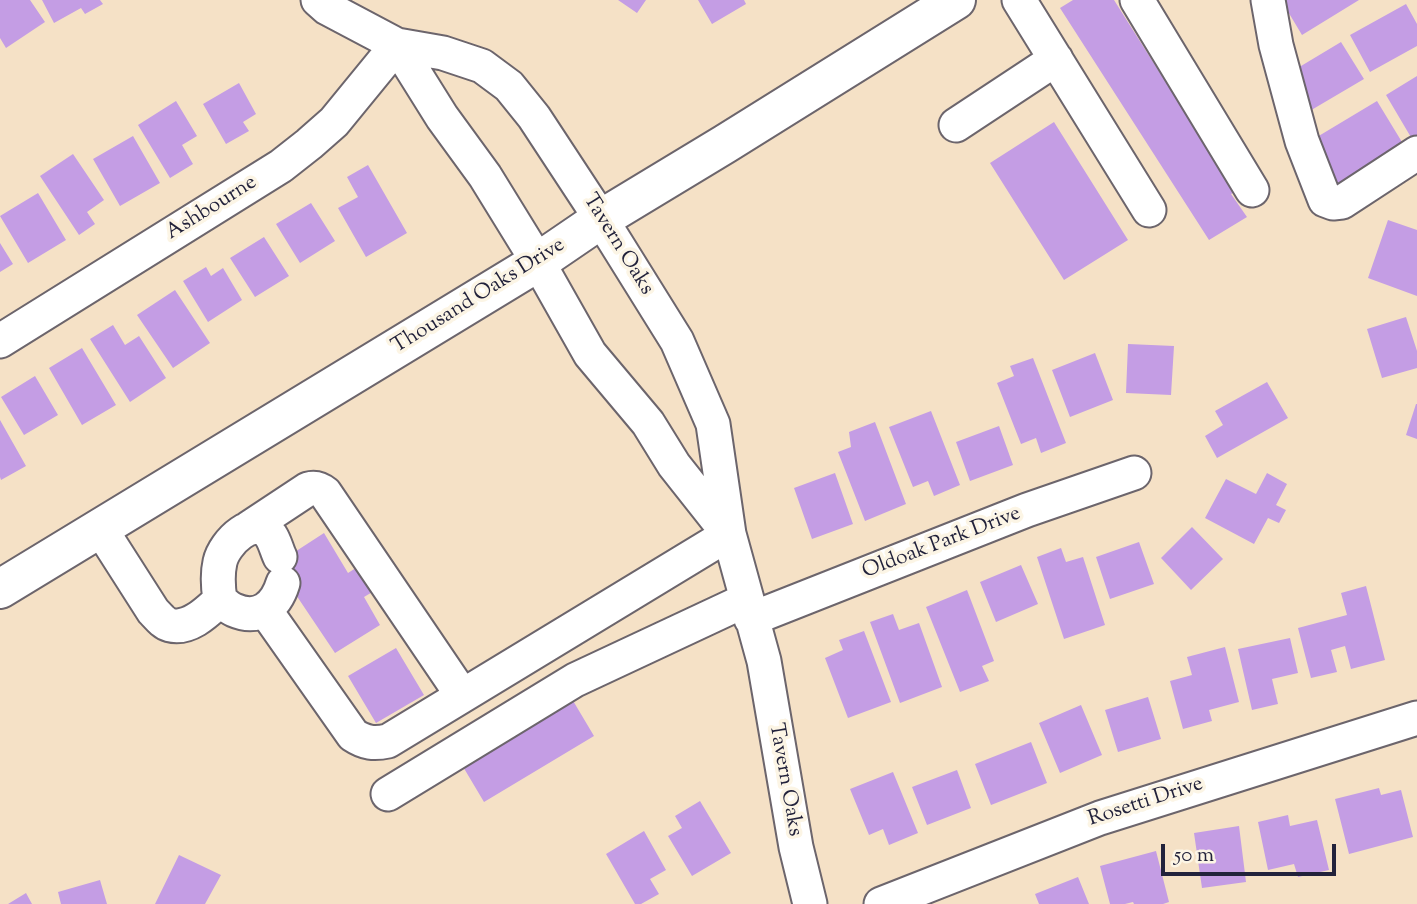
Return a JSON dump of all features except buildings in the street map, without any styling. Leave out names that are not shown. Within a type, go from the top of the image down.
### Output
[{"type":"main road","name":"Thousand Oaks Drive","points":[[0,589],[538,262],[601,219],[956,0]]},
{"type":"street","name":"Tavern Oaks","points":[[318,0],[327,9],[397,45],[443,53],[481,66],[509,86],[534,117],[677,341],[713,425],[729,534],[764,661],[796,846],[800,900]]},
{"type":"street","points":[[1019,0],[1149,210]]},
{"type":"street","points":[[1136,0],[1252,190]]},
{"type":"street","points":[[1268,0],[1276,46],[1302,141],[1325,200],[1332,203],[1342,202],[1417,153]]},
{"type":"street","name":"Tavern Oaks","points":[[397,45],[442,117],[485,176],[590,354],[648,423],[674,465],[729,534]]},
{"type":"street","name":"Ashbourne","points":[[0,341],[281,166],[334,122],[397,45]]},
{"type":"street","points":[[956,125],[1056,59]]},
{"type":"street","name":"Oldoak Park Drive","points":[[388,794],[575,680],[749,610],[1133,473]]},
{"type":"street","points":[[276,583],[250,613],[236,611],[220,600],[220,559],[228,543],[249,528],[308,489],[320,489],[462,695]]},
{"type":"street","points":[[100,528],[153,611],[162,620],[171,625],[197,620],[220,600]]},
{"type":"street","points":[[249,528],[261,528],[271,535],[276,583],[353,735],[363,741],[377,743],[388,740],[729,534]]},
{"type":"street","name":"Rosetti Drive","points":[[881,904],[1100,818],[1417,718]]}]
